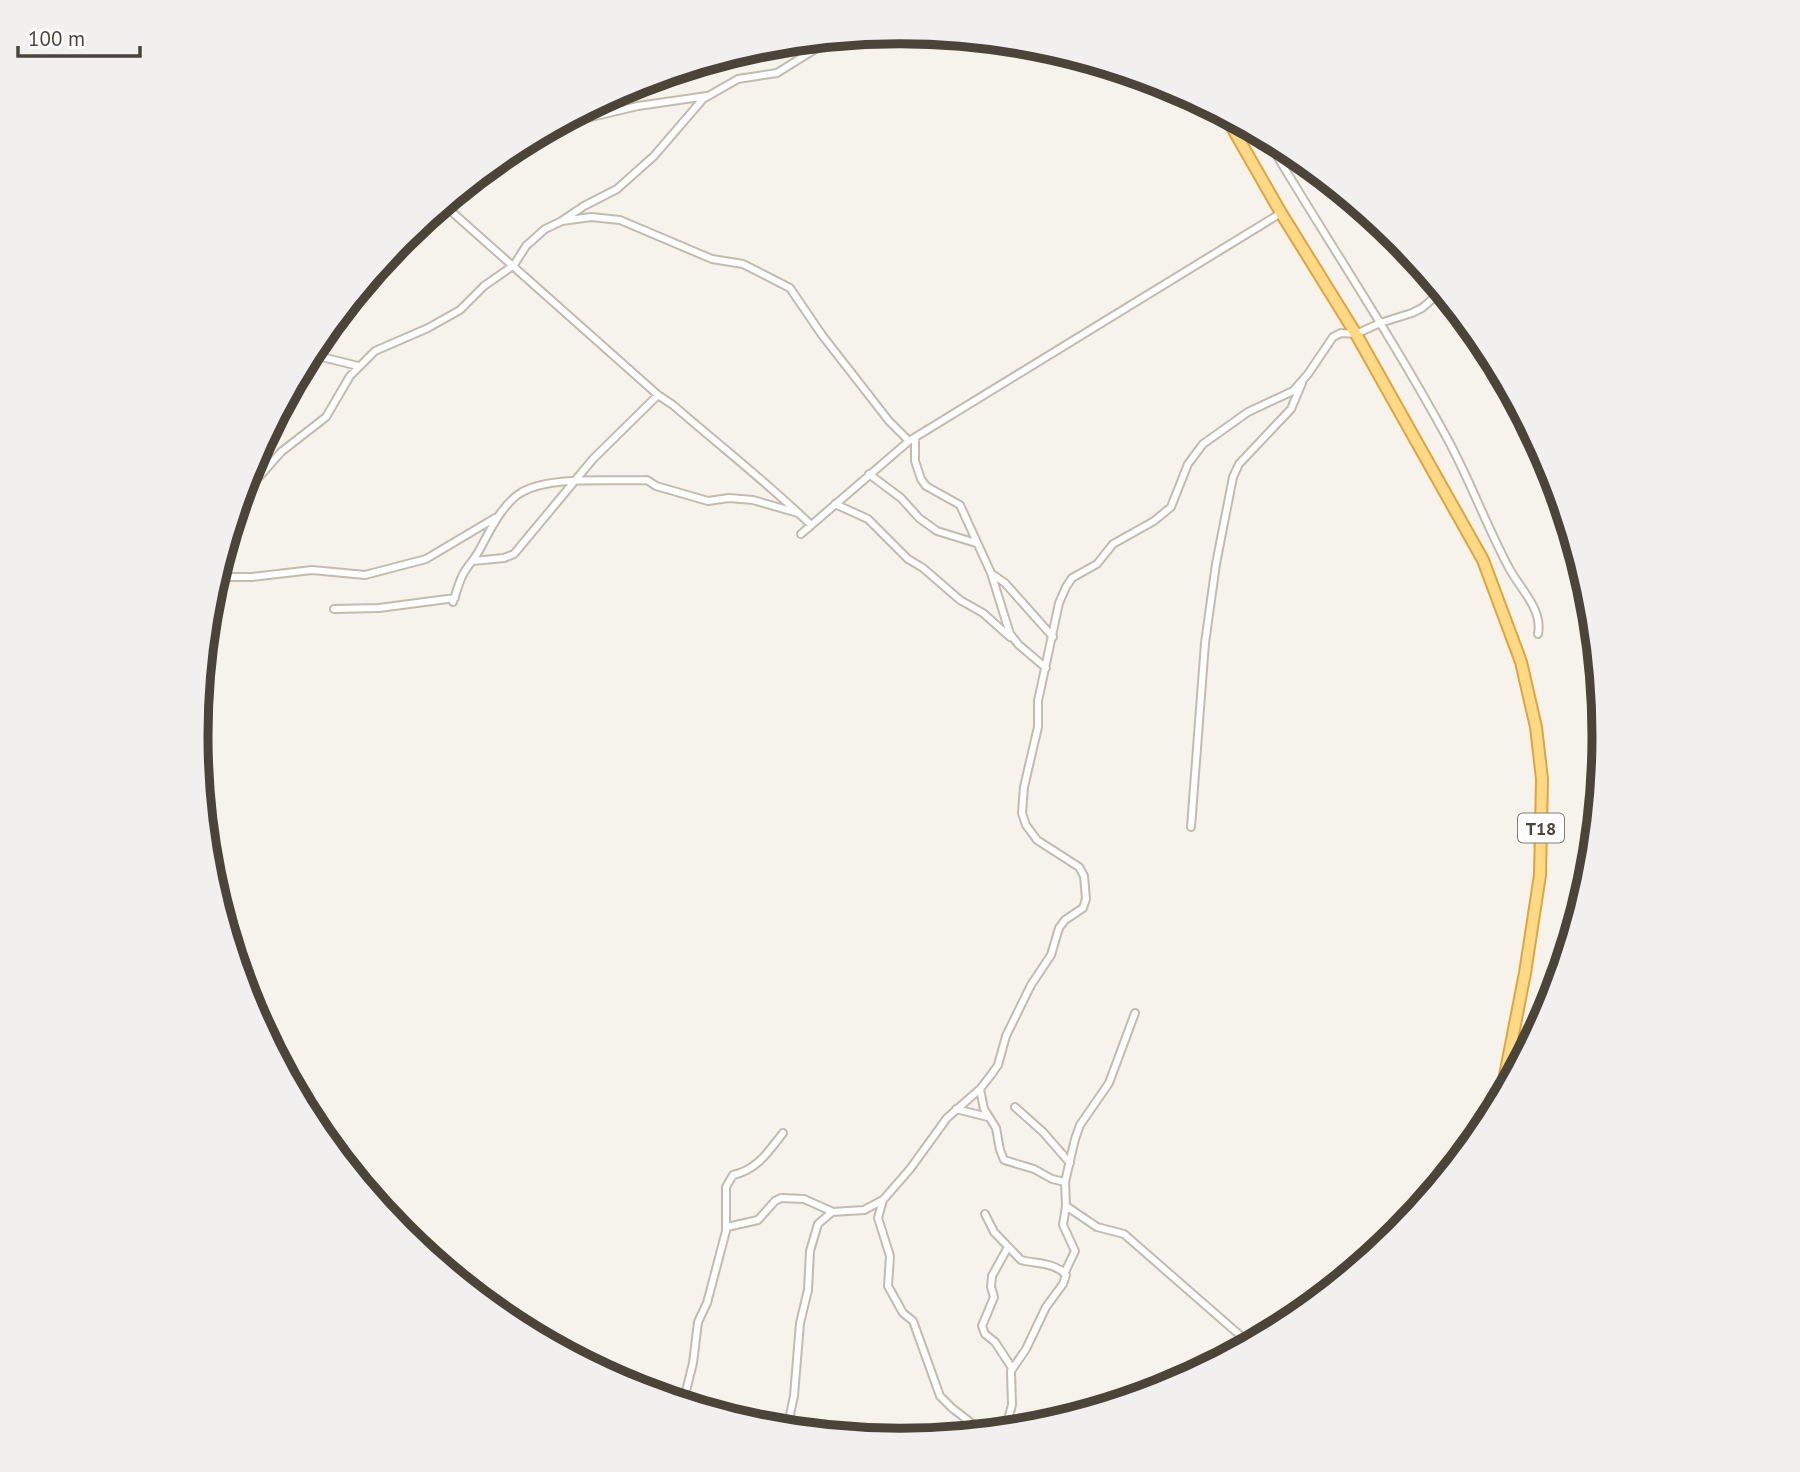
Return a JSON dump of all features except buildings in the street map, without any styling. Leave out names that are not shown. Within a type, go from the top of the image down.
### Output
[{"type":"highway","name":"T18","points":[[1233,129],[1356,334],[1483,560],[1521,662],[1536,727],[1542,779],[1540,875],[1506,1071]]},
{"type":"street","points":[[257,480],[281,452],[326,417],[358,366],[375,351],[407,338],[456,312],[484,286],[514,265],[537,235],[617,189],[652,158],[697,104],[738,79],[777,73],[815,49]]},
{"type":"street","points":[[589,117],[638,106],[712,95]]},
{"type":"street","points":[[1277,155],[1448,440],[1509,568],[1536,611],[1539,620],[1538,634]]},
{"type":"street","points":[[451,211],[658,396],[673,405],[786,500],[811,525]]},
{"type":"street","points":[[801,534],[912,440],[1281,213]]},
{"type":"street","points":[[562,221],[591,217],[621,220],[712,259],[743,264],[790,288],[822,335],[889,421],[912,440],[916,467],[926,486],[960,505],[991,573],[1005,623],[1014,640]]},
{"type":"street","points":[[727,1227],[758,1220],[781,1198],[804,1199],[833,1212],[864,1210],[883,1200],[910,1169],[935,1133],[956,1109],[979,1089],[998,1065],[1006,1036],[1035,978],[1051,955],[1059,928],[1065,920],[1083,908],[1086,899],[1084,876],[1079,867],[1038,840],[1026,825],[1022,813],[1024,787],[1038,727],[1038,701],[1061,596],[1072,578],[1097,564],[1113,544],[1154,521],[1171,507],[1188,464],[1203,444],[1248,412],[1285,397],[1302,381],[1333,337],[1341,332],[1356,334],[1422,308],[1434,297]]},
{"type":"street","points":[[320,357],[358,366]]},
{"type":"street","points":[[1191,828],[1205,643],[1216,564],[1233,477],[1239,464],[1291,409],[1302,381]]},
{"type":"street","points":[[472,561],[504,558],[514,554],[593,459],[658,396]]},
{"type":"street","points":[[870,474],[937,531],[976,542]]},
{"type":"street","points":[[334,609],[379,608],[454,600],[461,577],[489,530],[513,499],[524,491],[575,481],[647,480],[660,487],[708,500],[746,499],[799,513]]},
{"type":"street","points":[[835,504],[868,519],[908,559],[923,568],[960,600],[983,613],[1046,668]]},
{"type":"street","points":[[226,577],[312,570],[365,575],[426,559],[502,513]]},
{"type":"street","points":[[991,573],[1004,583],[1053,637]]},
{"type":"street","points":[[1008,1419],[1013,1405],[1010,1376],[1012,1368],[1026,1349],[1046,1307],[1063,1284],[1065,1272],[1075,1251],[1063,1227],[1065,1182],[1080,1125],[1109,1083],[1135,1013]]},
{"type":"street","points":[[979,1089],[982,1104],[996,1128],[1004,1160],[1065,1182]]},
{"type":"street","points":[[1015,1107],[1043,1132],[1070,1163]]},
{"type":"street","points":[[956,1109],[989,1117]]},
{"type":"street","points":[[685,1394],[693,1363],[698,1322],[707,1303],[727,1227],[727,1183],[732,1175],[743,1173],[754,1166],[783,1133]]},
{"type":"street","points":[[883,1200],[878,1217],[890,1256],[888,1288],[903,1313],[913,1321],[940,1396],[973,1424]]},
{"type":"street","points":[[1066,1206],[1097,1227],[1124,1234],[1243,1338]]},
{"type":"street","points":[[789,1419],[794,1396],[800,1323],[808,1290],[810,1251],[818,1224],[833,1212]]},
{"type":"street","points":[[985,1214],[994,1232],[1021,1260],[1039,1262],[1065,1272]]},
{"type":"street","points":[[1008,1247],[992,1276],[994,1297],[982,1326],[985,1334],[995,1342],[1012,1368]]}]
